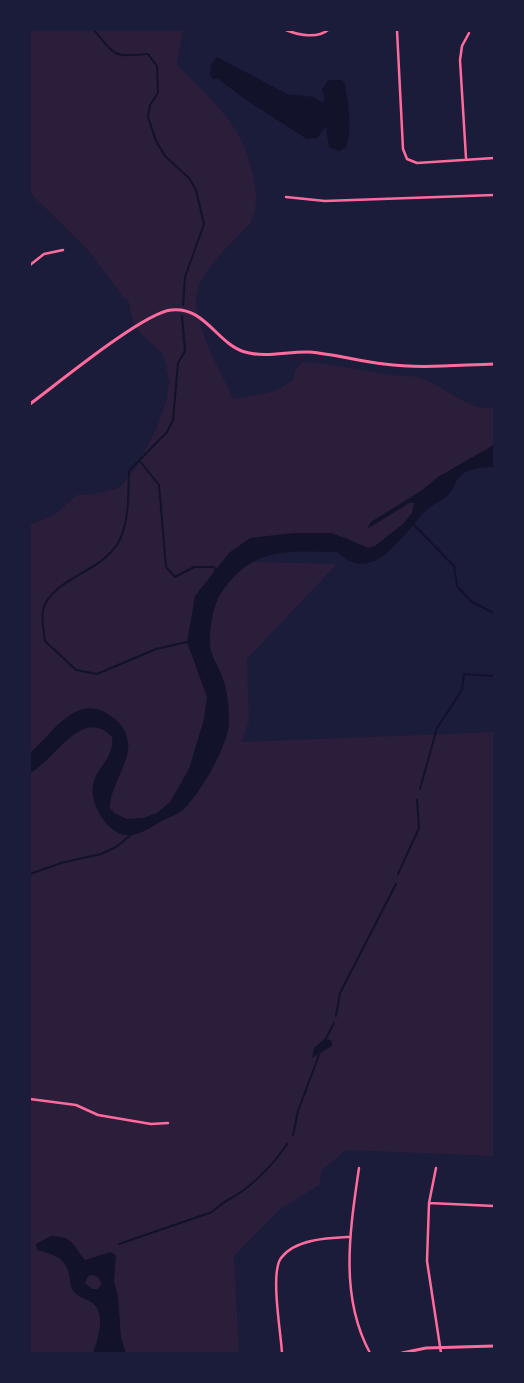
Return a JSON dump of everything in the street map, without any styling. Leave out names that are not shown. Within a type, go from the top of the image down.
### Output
[{"type":"street","points":[[286,30],[307,35],[322,34],[328,30]]},
{"type":"street","points":[[397,30],[404,154],[412,162],[417,163],[466,158],[494,158]]},
{"type":"street","points":[[466,158],[460,60],[462,46],[469,33]]},
{"type":"street","points":[[286,197],[326,201],[494,195]]},
{"type":"street","points":[[30,265],[44,254],[64,250]]},
{"type":"street","points":[[30,404],[145,320],[161,312],[171,310],[194,314],[234,346],[248,353],[312,352],[400,366],[494,364]]},
{"type":"street","points":[[30,1099],[76,1105],[98,1115],[108,1117],[151,1124],[168,1124]]},
{"type":"street","points":[[359,1168],[349,1237],[355,1317],[370,1353]]},
{"type":"street","points":[[436,1168],[429,1203],[427,1261],[441,1353]]},
{"type":"street","points":[[429,1203],[494,1206]]},
{"type":"street","points":[[282,1353],[276,1274],[280,1259],[286,1253],[313,1240],[349,1237]]},
{"type":"street","points":[[402,1353],[441,1348],[494,1346]]},
{"type":"shaded area","points":[[30,30],[183,30],[177,64],[216,105],[237,132],[250,164],[256,191],[254,214],[250,223],[212,264],[200,283],[197,292],[196,303],[202,331],[233,399],[276,391],[293,380],[296,368],[303,362],[417,377],[473,405],[483,408],[494,408],[494,445],[438,477],[421,491],[371,522],[368,528],[409,503],[414,503],[412,513],[403,524],[376,546],[368,548],[344,537],[224,561],[337,564],[247,659],[249,722],[241,742],[494,732],[494,1156],[346,1150],[322,1170],[319,1185],[279,1210],[234,1256],[239,1353],[30,1353],[30,525],[57,513],[77,495],[94,494],[119,488],[137,466],[157,428],[167,398],[169,381],[162,353],[139,332],[133,322],[128,300],[124,298],[88,250],[30,193]]},
{"type":"shaded area","points":[[217,57],[287,94],[314,97],[321,102],[325,99],[322,90],[328,80],[342,80],[345,84],[349,116],[346,148],[339,151],[329,147],[326,127],[317,138],[307,139],[249,102],[218,79],[213,79],[210,76],[211,64]]},
{"type":"shaded area","points":[[494,445],[494,467],[475,469],[461,475],[447,496],[430,507],[388,552],[377,560],[364,564],[351,562],[337,552],[286,552],[257,560],[244,567],[232,579],[217,601],[210,633],[212,654],[224,681],[227,694],[229,723],[227,733],[224,744],[205,782],[181,812],[135,834],[124,835],[107,825],[96,806],[93,792],[95,779],[111,751],[112,744],[112,737],[101,729],[90,728],[79,731],[30,773],[30,753],[58,724],[79,710],[90,708],[103,711],[122,726],[128,742],[128,750],[112,794],[110,808],[114,813],[127,819],[143,818],[157,813],[170,802],[189,769],[204,719],[207,697],[187,642],[195,596],[229,553],[250,538],[294,533],[332,533],[368,548],[375,546],[403,524],[412,513],[414,503],[409,503],[367,529],[371,522],[421,491],[438,477]]},
{"type":"shaded area","points":[[324,1039],[331,1040],[332,1046],[312,1058],[314,1048]]},
{"type":"shaded area","points":[[51,1236],[59,1237],[69,1240],[85,1260],[110,1252],[116,1255],[114,1281],[118,1296],[121,1338],[126,1353],[93,1353],[100,1326],[99,1312],[96,1306],[78,1296],[72,1290],[65,1264],[57,1257],[37,1250],[36,1244]],"holes":[[[88,1276],[98,1277],[102,1284],[97,1289],[92,1289],[85,1283]]]},
{"type":"waterway","points":[[94,30],[107,46],[116,53],[121,55],[148,54],[157,66],[158,93],[150,105],[148,117],[156,141],[165,156],[189,178],[196,190],[204,224],[185,277],[183,305]]},
{"type":"waterway","points":[[182,316],[185,351],[178,363],[173,420],[167,432],[129,471],[128,508],[122,535],[110,553],[100,562],[56,590],[48,599],[42,617],[45,641],[76,670],[97,674],[156,649],[187,642]]},
{"type":"waterway","points":[[139,460],[159,485],[166,567],[175,577],[194,567],[214,567],[216,571]]},
{"type":"waterway","points":[[412,523],[454,566],[457,586],[472,602],[494,613]]},
{"type":"waterway","points":[[420,789],[437,728],[462,690],[464,674],[494,676]]},
{"type":"waterway","points":[[398,874],[419,828],[417,800]]},
{"type":"waterway","points":[[30,874],[61,863],[101,854],[116,847],[131,835]]},
{"type":"waterway","points":[[336,1016],[340,993],[396,884]]},
{"type":"waterway","points":[[326,1039],[334,1023]]},
{"type":"waterway","points":[[293,1135],[298,1111],[319,1055]]},
{"type":"waterway","points":[[119,1244],[212,1212],[254,1182],[287,1144]]}]
